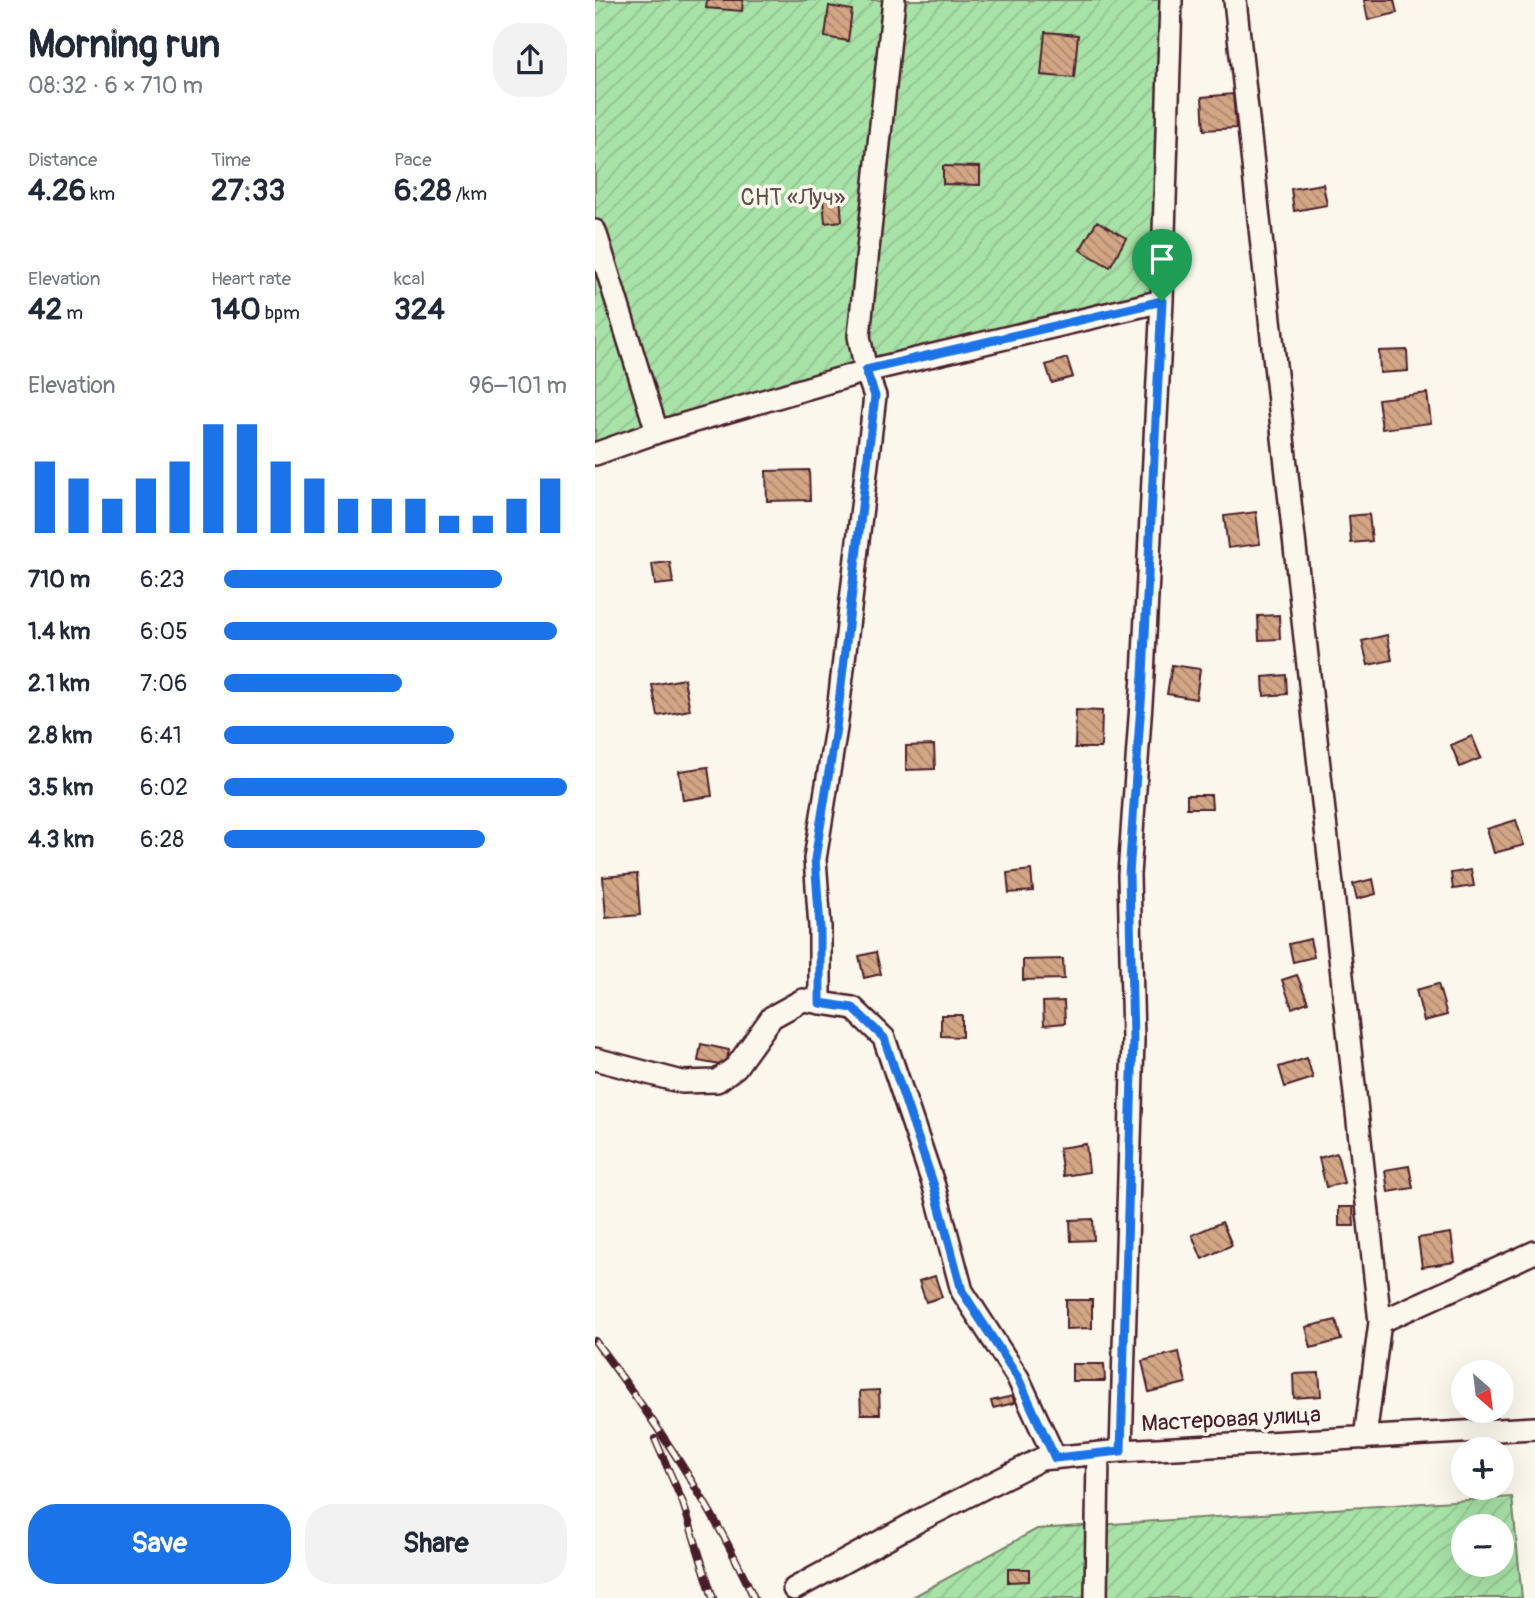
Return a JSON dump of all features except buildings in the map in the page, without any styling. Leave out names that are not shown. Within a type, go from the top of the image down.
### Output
[{"type":"street","points":[[820,1003],[820,927],[815,859],[836,728],[875,396],[859,336],[894,0]]},
{"type":"street","points":[[1121,1451],[1133,1039],[1129,875],[1143,675],[1162,301],[1171,0]]},
{"type":"street","points":[[1235,0],[1380,1322],[1366,1438]]},
{"type":"street","points":[[595,231],[657,432]]},
{"type":"street","points":[[595,454],[657,432],[866,370],[1162,301]]},
{"type":"street","points":[[595,1059],[682,1082],[717,1081],[736,1068],[772,1017],[803,1000],[853,1008],[884,1038],[934,1186],[962,1291],[1018,1378],[1055,1458]]},
{"type":"street","points":[[1380,1322],[1535,1252]]},
{"type":"street","name":"Мастеровая улица","points":[[795,1589],[918,1521],[1041,1460],[1121,1451],[1535,1429]]},
{"type":"street","points":[[1096,1598],[1098,1453]]},
{"type":"green space","name":"СНТ «Луч»","points":[[595,0],[1181,0],[1173,305],[810,398],[595,466]]},
{"type":"green space","points":[[1467,1500],[1512,1500],[1514,1514],[1451,1514],[1451,1577],[1514,1577],[1514,1517],[1522,1598],[911,1598],[1037,1529]]},
{"type":"railway","points":[[595,1341],[682,1465],[720,1530],[754,1598]]},
{"type":"railway","points":[[655,1439],[683,1503],[713,1598]]},
{"type":"route","points":[[1162,301],[1143,675],[1129,875],[1133,1039],[1121,1451],[1055,1458],[1018,1378],[962,1291],[934,1186],[884,1038],[853,1008],[820,1003],[820,927],[815,859],[836,728],[875,396],[866,370],[1162,301]]}]
